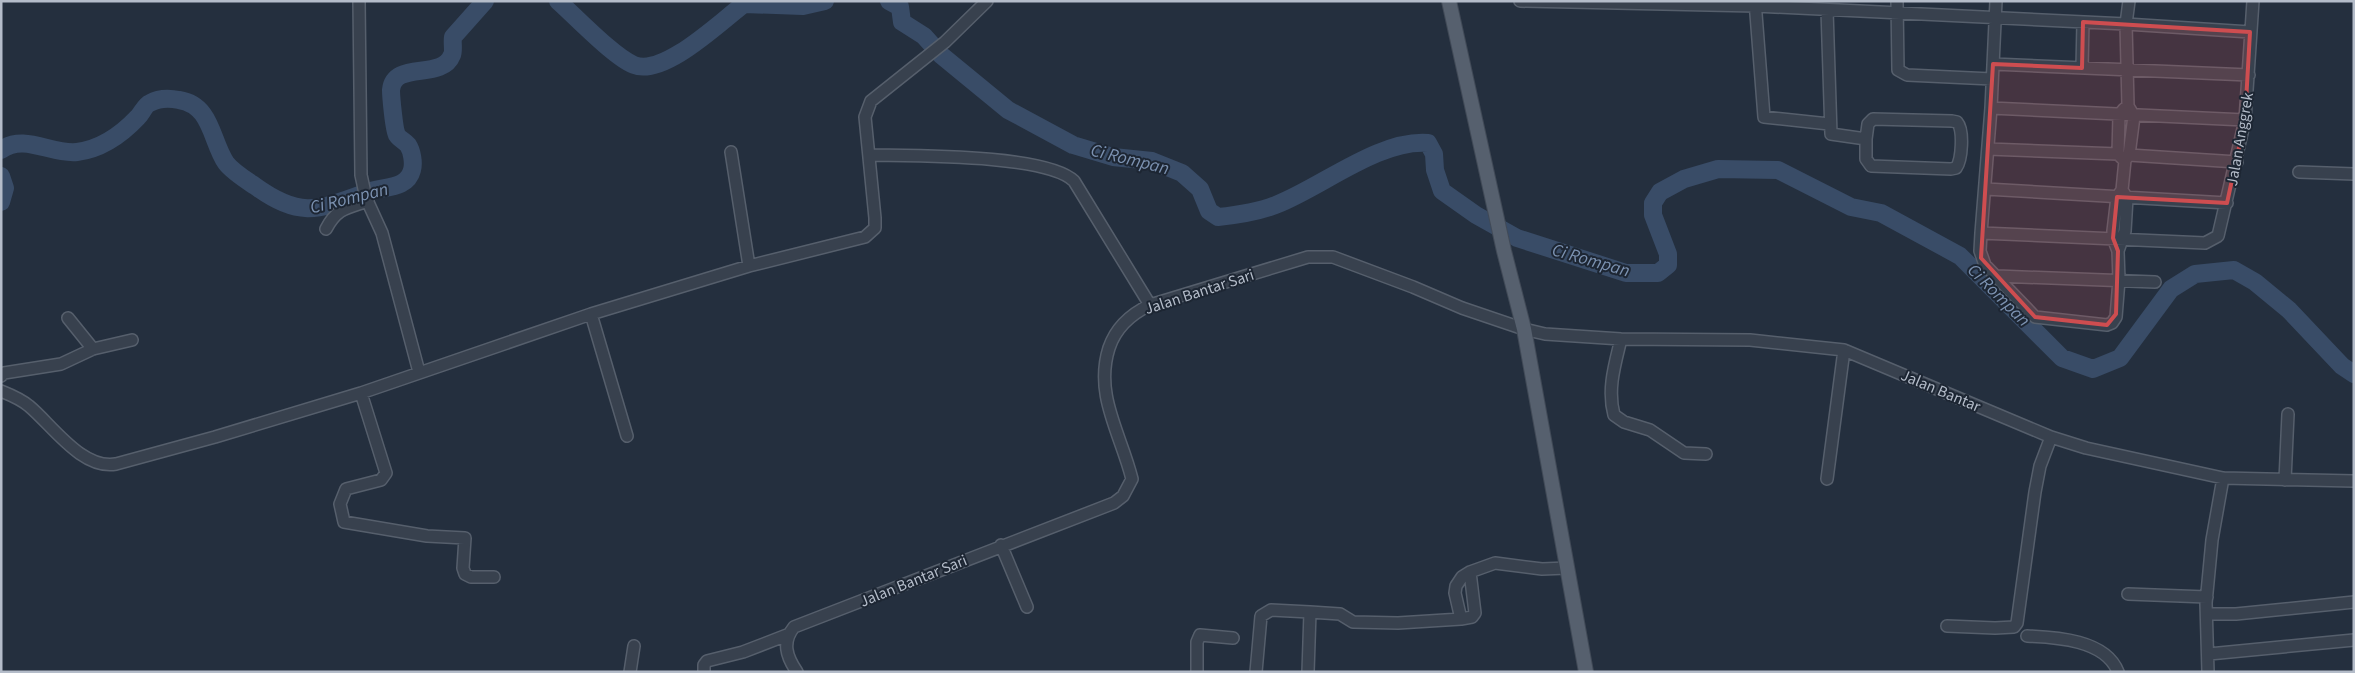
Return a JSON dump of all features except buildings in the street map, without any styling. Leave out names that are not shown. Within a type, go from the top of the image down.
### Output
[{"type":"main road","points":[[1449,1],[1504,251],[1524,329],[1586,672]]},
{"type":"street","points":[[359,1],[361,175],[366,196],[382,233],[419,372]]},
{"type":"street","points":[[1,391],[26,403],[66,442],[86,457],[99,464],[109,465],[215,437],[361,393],[591,314],[748,266],[860,238],[873,232],[876,218],[865,115],[871,101],[945,42],[987,1]]},
{"type":"street","points":[[1511,1],[1755,4],[1826,10],[1897,7],[1995,18],[2250,32]]},
{"type":"street","points":[[1996,1],[1981,258],[2035,317],[2107,325],[2115,320],[2124,156],[2119,115]]},
{"type":"street","points":[[2124,156],[2134,116],[2128,106],[2126,24],[2129,1]]},
{"type":"street","name":"Jalan Anggrek","points":[[2118,238],[2210,242],[2218,236],[2237,162],[2245,120],[2253,1]]},
{"type":"street","points":[[1755,4],[1764,117],[1829,124]]},
{"type":"street","points":[[1897,7],[1898,70],[1907,75],[1992,79]]},
{"type":"street","points":[[1826,10],[1829,124],[1831,134],[1866,140]]},
{"type":"street","points":[[2082,68],[2083,22]]},
{"type":"street","points":[[1993,64],[2249,76]]},
{"type":"street","points":[[2119,115],[2128,106]]},
{"type":"street","points":[[1991,108],[2245,120]]},
{"type":"street","points":[[1873,120],[1957,122],[1960,129],[1959,162],[1956,168],[1951,169],[1871,166],[1866,159],[1866,140],[1868,124],[1873,120]]},
{"type":"street","points":[[1988,149],[2237,162]]},
{"type":"street","points":[[732,152],[748,266]]},
{"type":"street","points":[[870,155],[998,160],[1042,167],[1066,175],[1074,181],[1150,305]]},
{"type":"street","points":[[2299,172],[2354,174]]},
{"type":"street","points":[[1986,190],[2122,195],[2227,203]]},
{"type":"street","points":[[326,229],[332,217],[338,212],[366,196]]},
{"type":"street","points":[[1981,234],[2118,238]]},
{"type":"street","name":"Jalan Bantar Sari","points":[[704,672],[706,661],[743,652],[787,635],[794,627],[1001,545],[1114,503],[1123,496],[1129,488],[1132,479],[1128,461],[1104,392],[1104,365],[1112,340],[1121,324],[1150,305],[1292,261],[1322,256],[1333,257],[1462,308],[1524,329]]},
{"type":"street","points":[[1997,276],[2155,282]]},
{"type":"street","points":[[591,314],[627,436]]},
{"type":"street","points":[[68,318],[93,349]]},
{"type":"street","name":"Jalan Bantar","points":[[1524,329],[1545,334],[1621,339],[1750,340],[1844,350],[2051,437],[2086,448],[2223,478],[2354,481]]},
{"type":"street","points":[[1621,339],[1610,397],[1614,415],[1624,422],[1650,430],[1684,454],[1706,454]]},
{"type":"street","points":[[1,376],[4,373],[61,364],[93,349],[132,340]]},
{"type":"street","points":[[1827,479],[1844,350]]},
{"type":"street","points":[[361,393],[386,473],[381,480],[346,488],[340,504],[344,522],[428,536],[465,538],[463,568],[465,574],[471,577],[494,577]]},
{"type":"street","points":[[2285,480],[2288,414]]},
{"type":"street","points":[[1947,626],[1995,628],[2014,627],[2017,623],[2035,492],[2040,466],[2051,437]]},
{"type":"street","points":[[2208,672],[2207,597],[2212,540],[2223,478]]},
{"type":"street","points":[[1001,545],[1027,607]]},
{"type":"street","points":[[1461,619],[1455,593],[1456,586],[1462,577],[1470,572],[1495,563],[1542,569],[1567,568]]},
{"type":"street","points":[[1256,672],[1261,616],[1271,610],[1340,614],[1353,622],[1398,623],[1472,617],[1475,613],[1470,572]]},
{"type":"street","points":[[2128,594],[2207,597]]},
{"type":"street","points":[[2207,614],[2236,614],[2354,602]]},
{"type":"street","points":[[1308,672],[1310,612]]},
{"type":"street","points":[[787,635],[786,652],[797,672]]},
{"type":"street","points":[[1197,672],[1197,642],[1200,635],[1233,638]]},
{"type":"street","points":[[2027,636],[2073,641],[2102,652],[2118,672]]},
{"type":"street","points":[[2209,654],[2354,640]]},
{"type":"street","points":[[630,672],[634,646]]},
{"type":"highlighted area","points":[[2083,22],[2250,32],[2245,120],[2227,203],[2117,197],[2113,238],[2118,251],[2116,314],[2107,325],[2035,317],[1981,258],[1993,64],[2082,68]]},
{"type":"waterway","name":"Ci Rompan","points":[[1,150],[10,145],[19,144],[29,144],[68,152],[94,148],[118,135],[138,117],[148,104],[161,99],[172,99],[190,103],[204,116],[221,154],[232,170],[285,203],[298,207],[322,207],[374,190],[394,186],[405,181],[412,170],[413,164],[412,154],[407,144],[396,132],[391,90],[394,81],[400,76],[429,70],[447,63],[453,53],[453,37],[485,1]]},
{"type":"waterway","name":"Ci Rompan","points":[[558,1],[616,54],[634,65],[646,67],[661,63],[692,45],[744,4],[803,6],[825,1]]},
{"type":"waterway","name":"Ci Rompan","points":[[889,1],[900,7],[902,22],[924,36],[941,55],[1008,110],[1073,145],[1113,157],[1152,161],[1182,173],[1200,189],[1209,211],[1218,217],[1248,213],[1271,207],[1371,156],[1391,148],[1428,143],[1434,154],[1435,170],[1442,191],[1476,215],[1517,238],[1626,273],[1658,273],[1668,265],[1668,254],[1653,215],[1653,203],[1660,192],[1684,179],[1718,169],[1778,170],[1851,207],[1881,213],[1960,256],[2062,358],[2093,369],[2120,358],[2171,289],[2195,274],[2234,270],[2255,282],[2289,310],[2342,366],[2354,374]]},
{"type":"waterway","name":"Ci Rompan","points":[[1,176],[5,188],[1,202]]}]
